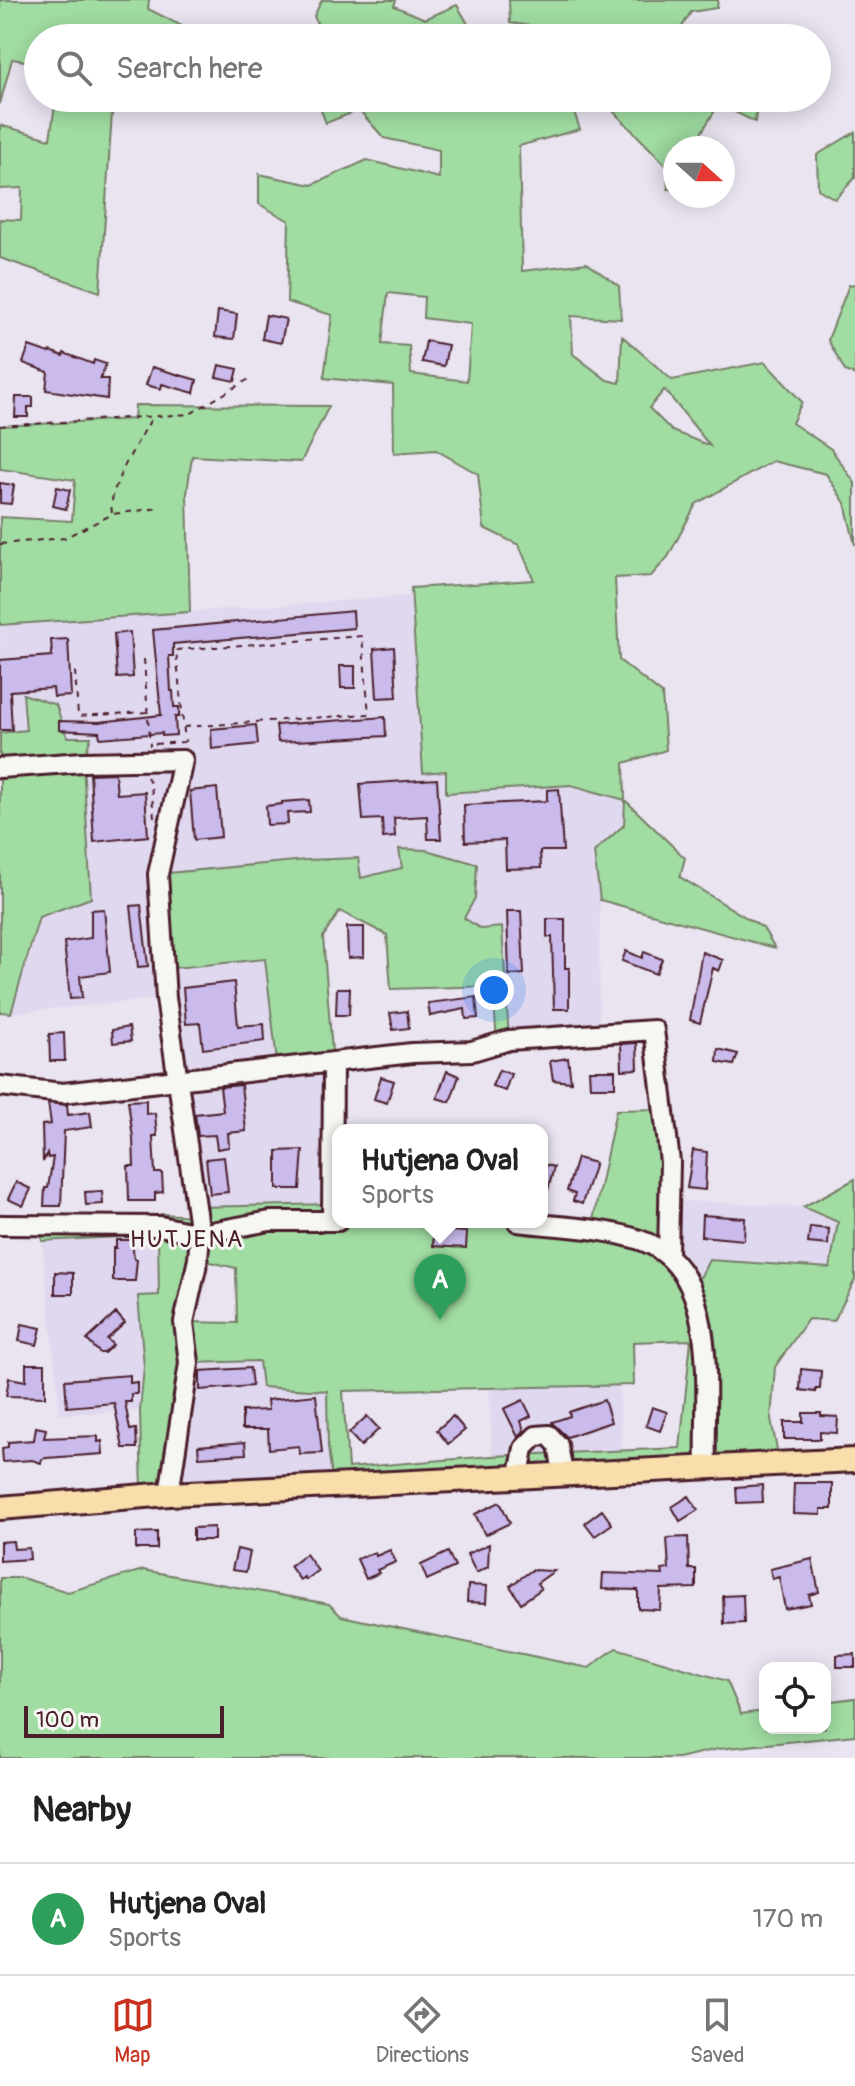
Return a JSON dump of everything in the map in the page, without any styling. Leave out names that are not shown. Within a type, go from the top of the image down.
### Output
[{"type":"main road","points":[[0,1508],[169,1494],[855,1460]]},
{"type":"street","points":[[0,768],[129,761],[151,752],[184,751],[158,874],[166,998],[200,1234],[198,1259],[184,1322],[189,1363],[169,1494]]},
{"type":"street","points":[[0,1086],[63,1093],[412,1053],[472,1051],[509,1040],[654,1030],[670,1162],[668,1254]]},
{"type":"street","points":[[333,1064],[334,1124]]},
{"type":"street","points":[[0,1225],[160,1226],[200,1234],[270,1221],[332,1221]]},
{"type":"street","points":[[548,1225],[640,1240],[668,1254],[690,1284],[699,1312],[705,1352],[706,1465]]},
{"type":"street","points":[[519,1475],[524,1448],[536,1436],[549,1435],[558,1445],[563,1473]]},
{"type":"path","points":[[0,426],[190,414],[249,379]]},
{"type":"path","points":[[113,514],[110,502],[116,486],[153,415]]},
{"type":"path","points":[[0,544],[64,538],[113,514],[160,508]]},
{"type":"path","points":[[144,659],[151,752],[184,751],[176,650],[362,636],[369,714],[184,727]]},
{"type":"path","points":[[75,671],[78,716],[148,712]]},
{"type":"path","points":[[129,761],[143,770],[151,784],[154,829]]},
{"type":"shaded area","points":[[410,596],[423,772],[446,771],[446,793],[571,785],[625,800],[624,825],[594,852],[600,900],[599,1033],[509,1040],[501,927],[482,929],[463,918],[475,898],[477,864],[399,850],[402,868],[360,879],[358,859],[265,959],[278,1069],[333,1064],[332,1204],[196,1207],[166,998],[11,1013],[90,737],[66,737],[23,695],[26,730],[0,733],[0,625]]},
{"type":"shaded area","points":[[669,1200],[803,1207],[838,1222],[830,1268],[710,1260],[701,1276],[690,1284],[677,1263]]},
{"type":"shaded area","points":[[158,1235],[159,1295],[138,1296],[144,1367],[140,1411],[60,1414],[42,1241]]},
{"type":"shaded area","points":[[260,1361],[262,1387],[328,1390],[328,1447],[333,1485],[169,1494],[189,1363]]},
{"type":"shaded area","points":[[619,1385],[622,1451],[492,1456],[489,1388]]},
{"type":"green space","points":[[0,0],[149,0],[148,9],[178,24],[24,24],[24,61],[12,59],[0,104]]},
{"type":"green space","points":[[322,0],[396,0],[394,6],[425,19],[457,5],[468,24],[317,24],[314,16]]},
{"type":"green space","points":[[509,0],[718,0],[717,8],[691,12],[684,24],[510,23]]},
{"type":"green space","points":[[54,112],[112,112],[100,292],[0,258],[0,219],[21,220],[22,188],[0,189],[0,125],[50,139]]},
{"type":"green space","points":[[322,112],[354,112],[326,123]]},
{"type":"green space","points":[[361,112],[574,112],[580,129],[519,146],[522,271],[587,263],[619,286],[621,319],[571,316],[573,354],[607,380],[620,383],[622,336],[672,380],[765,362],[802,402],[792,423],[831,449],[855,483],[855,545],[845,503],[826,474],[773,461],[696,504],[668,557],[651,576],[615,578],[619,660],[662,694],[666,750],[624,763],[625,800],[571,785],[446,793],[446,771],[423,773],[411,588],[534,580],[519,545],[484,528],[478,474],[436,450],[394,453],[393,385],[324,378],[332,315],[287,302],[289,221],[259,204],[259,174],[312,185],[367,160],[439,178],[439,150],[384,138]],"holes":[[[388,293],[424,297],[423,318],[471,324],[467,381],[411,374],[409,346],[382,344]],[[665,390],[710,446],[672,431],[649,408]]]},
{"type":"green space","points":[[614,112],[714,112],[699,136],[663,136],[663,162]]},
{"type":"green space","points":[[735,112],[756,112],[755,122]]},
{"type":"green space","points":[[855,132],[855,178],[835,199],[818,189],[817,155]]},
{"type":"green space","points":[[855,284],[855,375],[845,371],[828,340],[849,285]]},
{"type":"green space","points":[[135,405],[329,406],[301,462],[192,456],[187,493],[190,612],[0,625],[0,517],[72,521],[75,480],[0,469],[0,426],[134,419]]},
{"type":"green space","points":[[23,694],[56,705],[67,737],[91,737],[83,762],[91,898],[39,917],[11,1013],[0,1012],[0,733],[26,730]]},
{"type":"green space","points":[[625,800],[685,858],[680,877],[763,928],[775,948],[600,900],[594,852],[624,825]]},
{"type":"green space","points":[[399,849],[426,850],[477,864],[475,898],[464,918],[481,929],[502,927],[509,1040],[497,1044],[493,986],[391,989],[387,935],[340,911],[323,937],[333,1064],[278,1070],[265,959],[164,969],[158,874],[358,858],[361,878],[402,868]]},
{"type":"green space","points":[[663,1109],[668,1254],[691,1283],[701,1276],[709,1260],[830,1268],[838,1222],[803,1207],[855,1179],[855,1280],[834,1321],[808,1319],[775,1367],[771,1419],[780,1465],[333,1485],[328,1447],[327,1391],[262,1387],[259,1361],[189,1363],[169,1494],[142,1496],[140,1411],[144,1367],[138,1296],[159,1295],[158,1235],[42,1241],[40,1225],[160,1225],[161,1214],[197,1216],[196,1207],[332,1204],[332,1228],[548,1228],[548,1225],[591,1230],[616,1110]],"holes":[[[198,1259],[236,1268],[237,1323],[184,1322]],[[691,1340],[680,1448],[492,1456],[348,1468],[343,1391],[634,1385],[633,1342]]]},
{"type":"green space","points":[[143,1570],[329,1604],[341,1616],[589,1668],[616,1648],[727,1681],[741,1714],[759,1712],[759,1734],[831,1734],[831,1701],[855,1698],[855,1735],[718,1749],[678,1758],[0,1758],[0,1578],[22,1578],[68,1592]]},
{"type":"building","points":[[218,311],[237,314],[234,339],[215,337]]},
{"type":"building","points":[[266,315],[286,319],[281,343],[262,339]]},
{"type":"building","points":[[426,341],[448,345],[444,366],[422,362]]},
{"type":"building","points":[[29,346],[63,356],[64,353],[93,364],[94,360],[106,364],[100,379],[108,379],[107,399],[46,390],[48,372],[23,363]]},
{"type":"building","points":[[219,365],[238,369],[235,381],[216,377]]},
{"type":"building","points":[[152,367],[197,380],[194,393],[162,384],[161,389],[146,385]]},
{"type":"building","points":[[16,397],[33,397],[33,407],[28,407],[28,417],[15,417]]},
{"type":"building","points":[[0,483],[14,485],[11,504],[0,503]]},
{"type":"building","points":[[57,487],[70,490],[66,509],[53,506]]},
{"type":"building","points":[[353,611],[354,628],[173,644],[173,656],[169,656],[174,707],[179,707],[179,717],[175,717],[176,735],[162,736],[162,733],[100,738],[99,732],[59,730],[59,721],[99,722],[161,715],[153,630]]},
{"type":"building","points":[[130,632],[133,677],[117,678],[114,634]]},
{"type":"building","points":[[68,639],[71,696],[54,697],[53,688],[10,691],[12,730],[0,730],[0,660],[52,656],[51,640]]},
{"type":"building","points":[[394,647],[397,697],[377,698],[374,649]]},
{"type":"building","points":[[340,666],[355,666],[355,688],[341,688]]},
{"type":"building","points":[[385,717],[386,736],[278,742],[276,725]]},
{"type":"building","points":[[256,725],[258,744],[212,749],[211,729]]},
{"type":"building","points":[[115,773],[117,794],[145,792],[148,836],[94,842],[90,774]]},
{"type":"building","points":[[437,779],[441,839],[428,839],[427,816],[394,818],[395,837],[383,838],[382,819],[363,820],[360,784]]},
{"type":"building","points":[[217,788],[221,837],[194,840],[190,791]]},
{"type":"building","points":[[559,789],[563,851],[540,851],[541,868],[506,869],[505,840],[465,842],[464,805],[547,801],[547,790]]},
{"type":"building","points":[[309,800],[310,812],[287,813],[288,824],[267,825],[266,806]]},
{"type":"building","points":[[141,905],[148,966],[138,967],[131,906]]},
{"type":"building","points":[[104,909],[110,972],[80,976],[82,998],[70,999],[64,942],[91,938],[91,910]]},
{"type":"building","points":[[507,911],[521,911],[524,974],[509,975]]},
{"type":"building","points":[[547,919],[565,919],[569,1009],[554,1009],[552,937],[547,937]]},
{"type":"building","points":[[347,927],[364,927],[364,957],[348,958]]},
{"type":"building","points":[[626,951],[642,958],[644,952],[662,959],[656,974],[622,961]]},
{"type":"building","points":[[702,952],[723,960],[719,971],[713,968],[700,1023],[690,1020]]},
{"type":"building","points":[[234,982],[238,1026],[264,1024],[265,1041],[203,1049],[200,1023],[186,1024],[183,988]]},
{"type":"building","points":[[337,988],[350,988],[349,1015],[336,1015]]},
{"type":"building","points":[[476,997],[478,1018],[466,1019],[465,1009],[430,1016],[428,1003]]},
{"type":"building","points":[[407,1011],[409,1028],[393,1030],[390,1013]]},
{"type":"building","points":[[129,1027],[131,1041],[113,1043],[112,1030]]},
{"type":"building","points":[[64,1033],[65,1061],[50,1061],[49,1034]]},
{"type":"building","points":[[637,1043],[638,1069],[622,1070],[621,1044]]},
{"type":"building","points":[[718,1049],[738,1054],[734,1065],[717,1062]]},
{"type":"building","points":[[568,1058],[571,1082],[553,1080],[550,1061]]},
{"type":"building","points":[[499,1070],[511,1074],[505,1091],[492,1086]]},
{"type":"building","points":[[589,1070],[615,1070],[615,1087],[590,1087]]},
{"type":"building","points":[[447,1071],[459,1076],[450,1102],[437,1098]]},
{"type":"building","points":[[381,1077],[394,1081],[387,1103],[374,1099]]},
{"type":"building","points":[[241,1085],[246,1131],[228,1133],[229,1147],[217,1149],[215,1135],[198,1136],[195,1114],[223,1111],[220,1087]]},
{"type":"building","points":[[146,1100],[146,1114],[155,1113],[155,1173],[162,1173],[163,1192],[155,1193],[155,1201],[129,1201],[128,1166],[134,1166],[128,1101]]},
{"type":"building","points":[[48,1103],[67,1105],[68,1115],[90,1112],[92,1127],[64,1131],[61,1206],[44,1206],[53,1157],[48,1158],[47,1153],[43,1162],[42,1125],[51,1124]]},
{"type":"building","points":[[303,1150],[300,1189],[277,1189],[277,1151]]},
{"type":"building","points":[[693,1150],[707,1152],[705,1190],[687,1188]]},
{"type":"building","points":[[224,1157],[228,1192],[210,1194],[206,1159]]},
{"type":"building","points":[[577,1158],[595,1163],[582,1204],[573,1201],[575,1194],[567,1191]]},
{"type":"building","points":[[548,1166],[554,1167],[548,1190]]},
{"type":"building","points":[[16,1182],[31,1189],[23,1206],[8,1199]]},
{"type":"building","points":[[102,1191],[103,1204],[86,1205],[85,1192]]},
{"type":"building","points":[[702,1215],[745,1218],[744,1240],[701,1236]]},
{"type":"building","points":[[810,1227],[829,1229],[828,1245],[808,1243]]},
{"type":"building","points":[[434,1230],[467,1232],[466,1248],[433,1246]]},
{"type":"building","points":[[116,1240],[132,1240],[134,1259],[137,1259],[135,1281],[113,1281],[113,1248],[116,1248]]},
{"type":"building","points":[[55,1272],[73,1273],[73,1294],[55,1294]]},
{"type":"building","points":[[116,1313],[125,1323],[107,1339],[113,1345],[100,1353],[87,1340]]},
{"type":"building","points":[[22,1324],[41,1328],[37,1345],[19,1341]]},
{"type":"building","points":[[26,1364],[45,1364],[45,1397],[6,1396],[9,1378],[26,1381]]},
{"type":"building","points":[[250,1368],[252,1386],[200,1390],[200,1371]]},
{"type":"building","points":[[801,1369],[821,1371],[820,1389],[816,1392],[800,1390]]},
{"type":"building","points":[[130,1375],[130,1383],[137,1382],[137,1394],[131,1394],[131,1402],[125,1402],[130,1430],[136,1429],[137,1448],[123,1448],[114,1403],[67,1407],[65,1380]]},
{"type":"building","points":[[316,1395],[322,1453],[300,1454],[299,1446],[269,1449],[268,1429],[242,1429],[242,1411],[268,1410],[267,1400]]},
{"type":"building","points":[[523,1400],[531,1416],[521,1421],[524,1431],[518,1437],[504,1409]]},
{"type":"building","points":[[604,1400],[611,1422],[567,1437],[552,1422],[570,1416],[569,1412]]},
{"type":"building","points":[[652,1407],[667,1412],[660,1431],[646,1426]]},
{"type":"building","points":[[803,1413],[838,1417],[837,1433],[820,1432],[820,1439],[784,1439],[784,1422],[803,1422]]},
{"type":"building","points":[[367,1416],[379,1429],[361,1446],[349,1433]]},
{"type":"building","points":[[453,1416],[465,1430],[448,1444],[437,1430]]},
{"type":"building","points":[[36,1427],[46,1429],[44,1438],[98,1436],[98,1442],[102,1441],[103,1454],[46,1458],[41,1463],[32,1460],[3,1462],[2,1448],[8,1447],[8,1442],[34,1440]]},
{"type":"building","points":[[245,1442],[246,1454],[199,1457],[198,1446]]},
{"type":"building","points":[[794,1483],[832,1483],[832,1509],[821,1509],[821,1515],[793,1514]]},
{"type":"building","points":[[762,1485],[763,1502],[737,1503],[736,1487]]},
{"type":"building","points":[[689,1496],[698,1510],[680,1521],[672,1507]]},
{"type":"building","points":[[500,1502],[510,1523],[485,1535],[475,1514]]},
{"type":"building","points":[[602,1510],[612,1524],[595,1536],[585,1523]]},
{"type":"building","points":[[214,1527],[214,1540],[193,1540],[193,1528]]},
{"type":"building","points":[[157,1532],[157,1549],[136,1549],[136,1533]]},
{"type":"building","points":[[688,1537],[689,1569],[696,1569],[696,1588],[661,1589],[660,1610],[638,1609],[638,1590],[602,1589],[603,1573],[663,1575],[662,1570],[669,1569],[667,1538]]},
{"type":"building","points":[[13,1541],[14,1549],[29,1548],[30,1559],[0,1561],[0,1542]]},
{"type":"building","points":[[489,1544],[488,1567],[476,1573],[467,1554]]},
{"type":"building","points":[[237,1549],[250,1552],[246,1572],[232,1570]]},
{"type":"building","points":[[390,1550],[396,1562],[377,1570],[379,1573],[366,1579],[357,1559]]},
{"type":"building","points":[[448,1552],[455,1567],[427,1580],[421,1565]]},
{"type":"building","points":[[306,1554],[318,1571],[306,1580],[304,1577],[300,1580],[290,1566]]},
{"type":"building","points":[[812,1559],[819,1592],[809,1595],[811,1604],[785,1609],[779,1577],[772,1579],[770,1569]]},
{"type":"building","points":[[532,1570],[554,1571],[537,1583],[541,1589],[521,1603],[510,1586]]},
{"type":"building","points":[[468,1585],[487,1586],[486,1603],[467,1602]]},
{"type":"building","points":[[743,1595],[744,1623],[724,1624],[723,1596]]},
{"type":"building","points":[[855,1654],[855,1667],[837,1667],[837,1655]]},
{"type":"place","name":"Hutjena Oval","points":[[440,1320]]},
{"type":"district","name":"HUTJENA","points":[[187,1239]]}]
